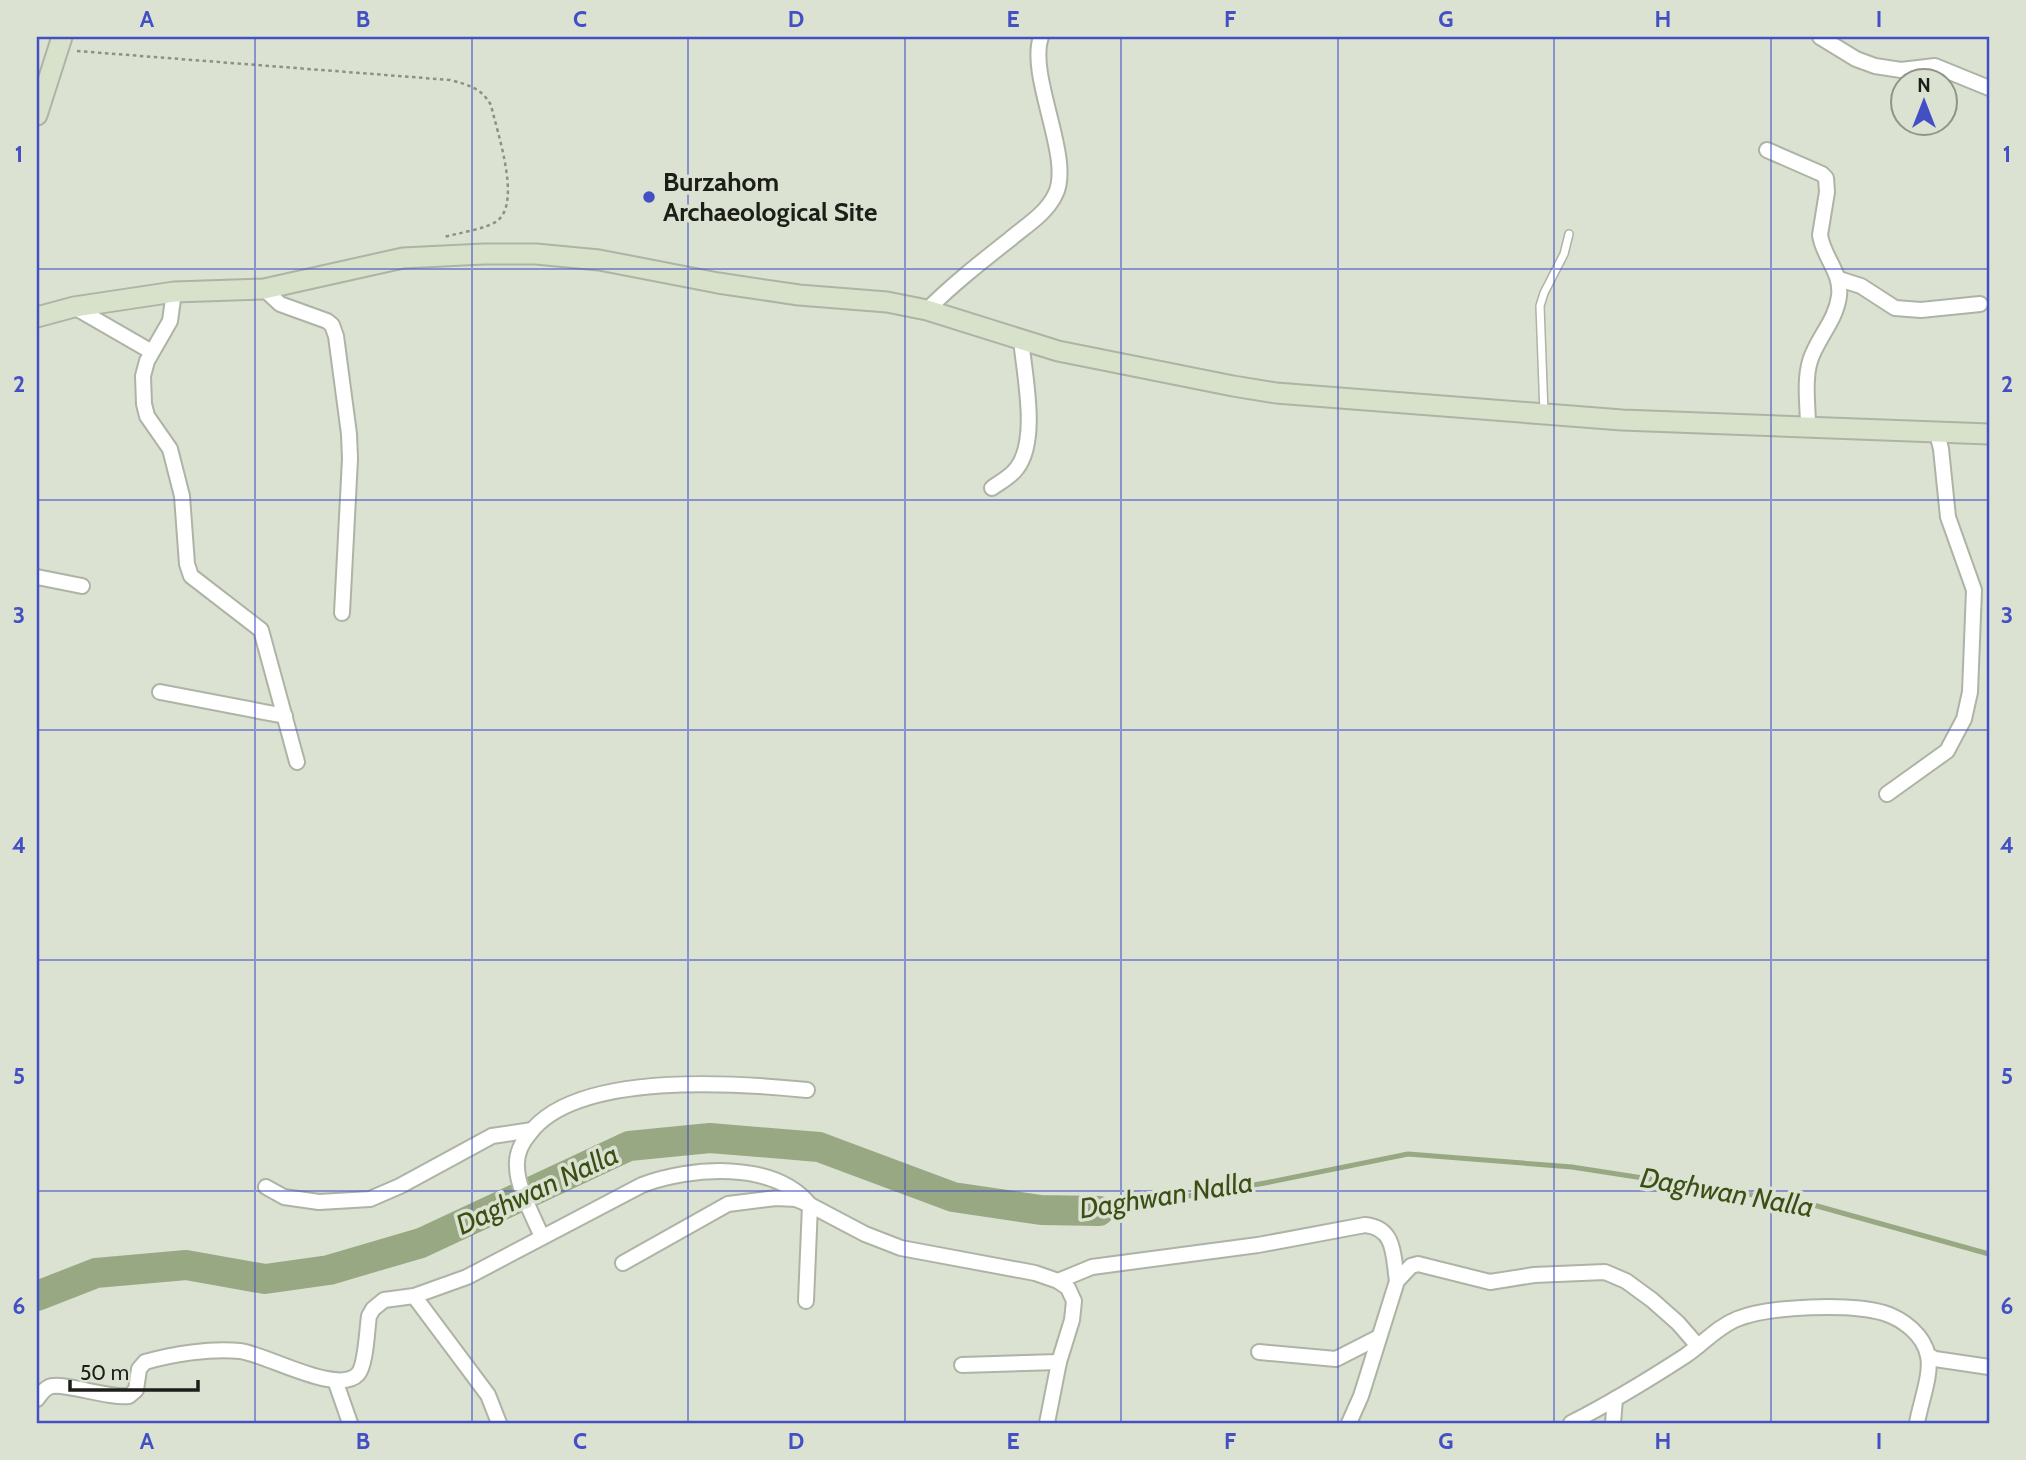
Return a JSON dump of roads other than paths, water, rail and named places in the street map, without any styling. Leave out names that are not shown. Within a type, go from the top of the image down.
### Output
[{"type":"street","points":[[928,310],[948,289],[1033,220],[1055,196],[1059,184],[1058,162],[1039,59],[1041,37]]},
{"type":"street","points":[[1820,37],[1856,59],[1875,66],[1901,70],[1936,66],[1989,88]]},
{"type":"street","points":[[37,116],[44,68],[59,43]]},
{"type":"street","points":[[1768,150],[1826,178],[1827,192],[1820,235],[1821,243],[1839,279],[1840,295],[1836,312],[1810,360],[1808,427]]},
{"type":"street","points":[[37,317],[74,307],[174,292],[264,289],[403,258],[536,254],[599,260],[759,289],[887,302],[928,310],[1058,351],[1276,393],[1622,420],[1989,434]]},
{"type":"street","points":[[1839,279],[1861,286],[1895,308],[1921,310],[1980,304]]},
{"type":"street","points":[[264,289],[280,304],[327,321],[332,325],[336,336],[350,458],[342,612]]},
{"type":"street","points":[[174,292],[170,321],[152,352],[144,376],[146,416],[170,449],[182,496],[187,564],[191,576],[261,630],[297,762]]},
{"type":"street","points":[[74,307],[152,352]]},
{"type":"street","points":[[992,488],[1019,467],[1026,449],[1029,425],[1021,339]]},
{"type":"street","points":[[1887,794],[1947,751],[1964,719],[1970,692],[1975,590],[1948,517],[1937,433]]},
{"type":"street","points":[[37,577],[82,586]]},
{"type":"street","points":[[160,692],[285,716]]},
{"type":"street","points":[[542,1237],[519,1178],[518,1156],[522,1144],[541,1120],[591,1097],[667,1084],[740,1083],[807,1090]]},
{"type":"street","points":[[266,1187],[284,1197],[319,1202],[370,1199],[401,1186],[492,1136],[532,1130]]},
{"type":"street","points":[[37,1399],[47,1388],[55,1385],[95,1394],[129,1396],[136,1390],[139,1369],[145,1363],[220,1351],[251,1353],[321,1379],[353,1377],[362,1367],[369,1316],[384,1300],[414,1296],[467,1277],[642,1185],[665,1177],[702,1170],[736,1171],[778,1182],[802,1196],[810,1205],[806,1301]]},
{"type":"street","points":[[624,1263],[728,1205],[776,1198],[796,1199],[865,1234],[901,1248],[1035,1273],[1058,1281],[1068,1288],[1074,1301],[1072,1320],[1059,1362],[1047,1423]]},
{"type":"street","points":[[1058,1281],[1092,1267],[1258,1245],[1365,1225],[1381,1229],[1388,1236],[1397,1281]]},
{"type":"street","points":[[1349,1423],[1361,1396],[1397,1281],[1405,1271],[1418,1264],[1490,1282],[1534,1275],[1605,1272],[1626,1281],[1660,1306],[1698,1346]]},
{"type":"street","points":[[414,1296],[488,1395],[499,1423]]},
{"type":"street","points":[[1571,1423],[1615,1399],[1698,1346],[1720,1327],[1739,1318],[1811,1308],[1847,1308],[1885,1314],[1918,1334],[1928,1355],[1928,1373],[1917,1423]]},
{"type":"street","points":[[1259,1352],[1336,1359],[1379,1337]]},
{"type":"street","points":[[1928,1355],[1936,1359],[1989,1367]]},
{"type":"street","points":[[962,1365],[1059,1362]]},
{"type":"street","points":[[335,1380],[350,1423]]},
{"type":"street","points":[[1613,1423],[1615,1399]]},
{"type":"lane","points":[[1544,414],[1541,306],[1544,293],[1564,254],[1569,234]]},
{"type":"waterway","name":"Daghwan Nalla","points":[[37,1296],[96,1273],[186,1265],[265,1279],[329,1270],[421,1243],[629,1146],[710,1138],[819,1147],[953,1197],[1041,1210],[1099,1211]]},
{"type":"waterway","name":"Daghwan Nalla","points":[[1099,1211],[1265,1183],[1408,1154],[1572,1167],[1810,1204],[1989,1254]]},
{"type":"place","name":"Burzahom Archaeological Site","points":[[649,197]]}]
